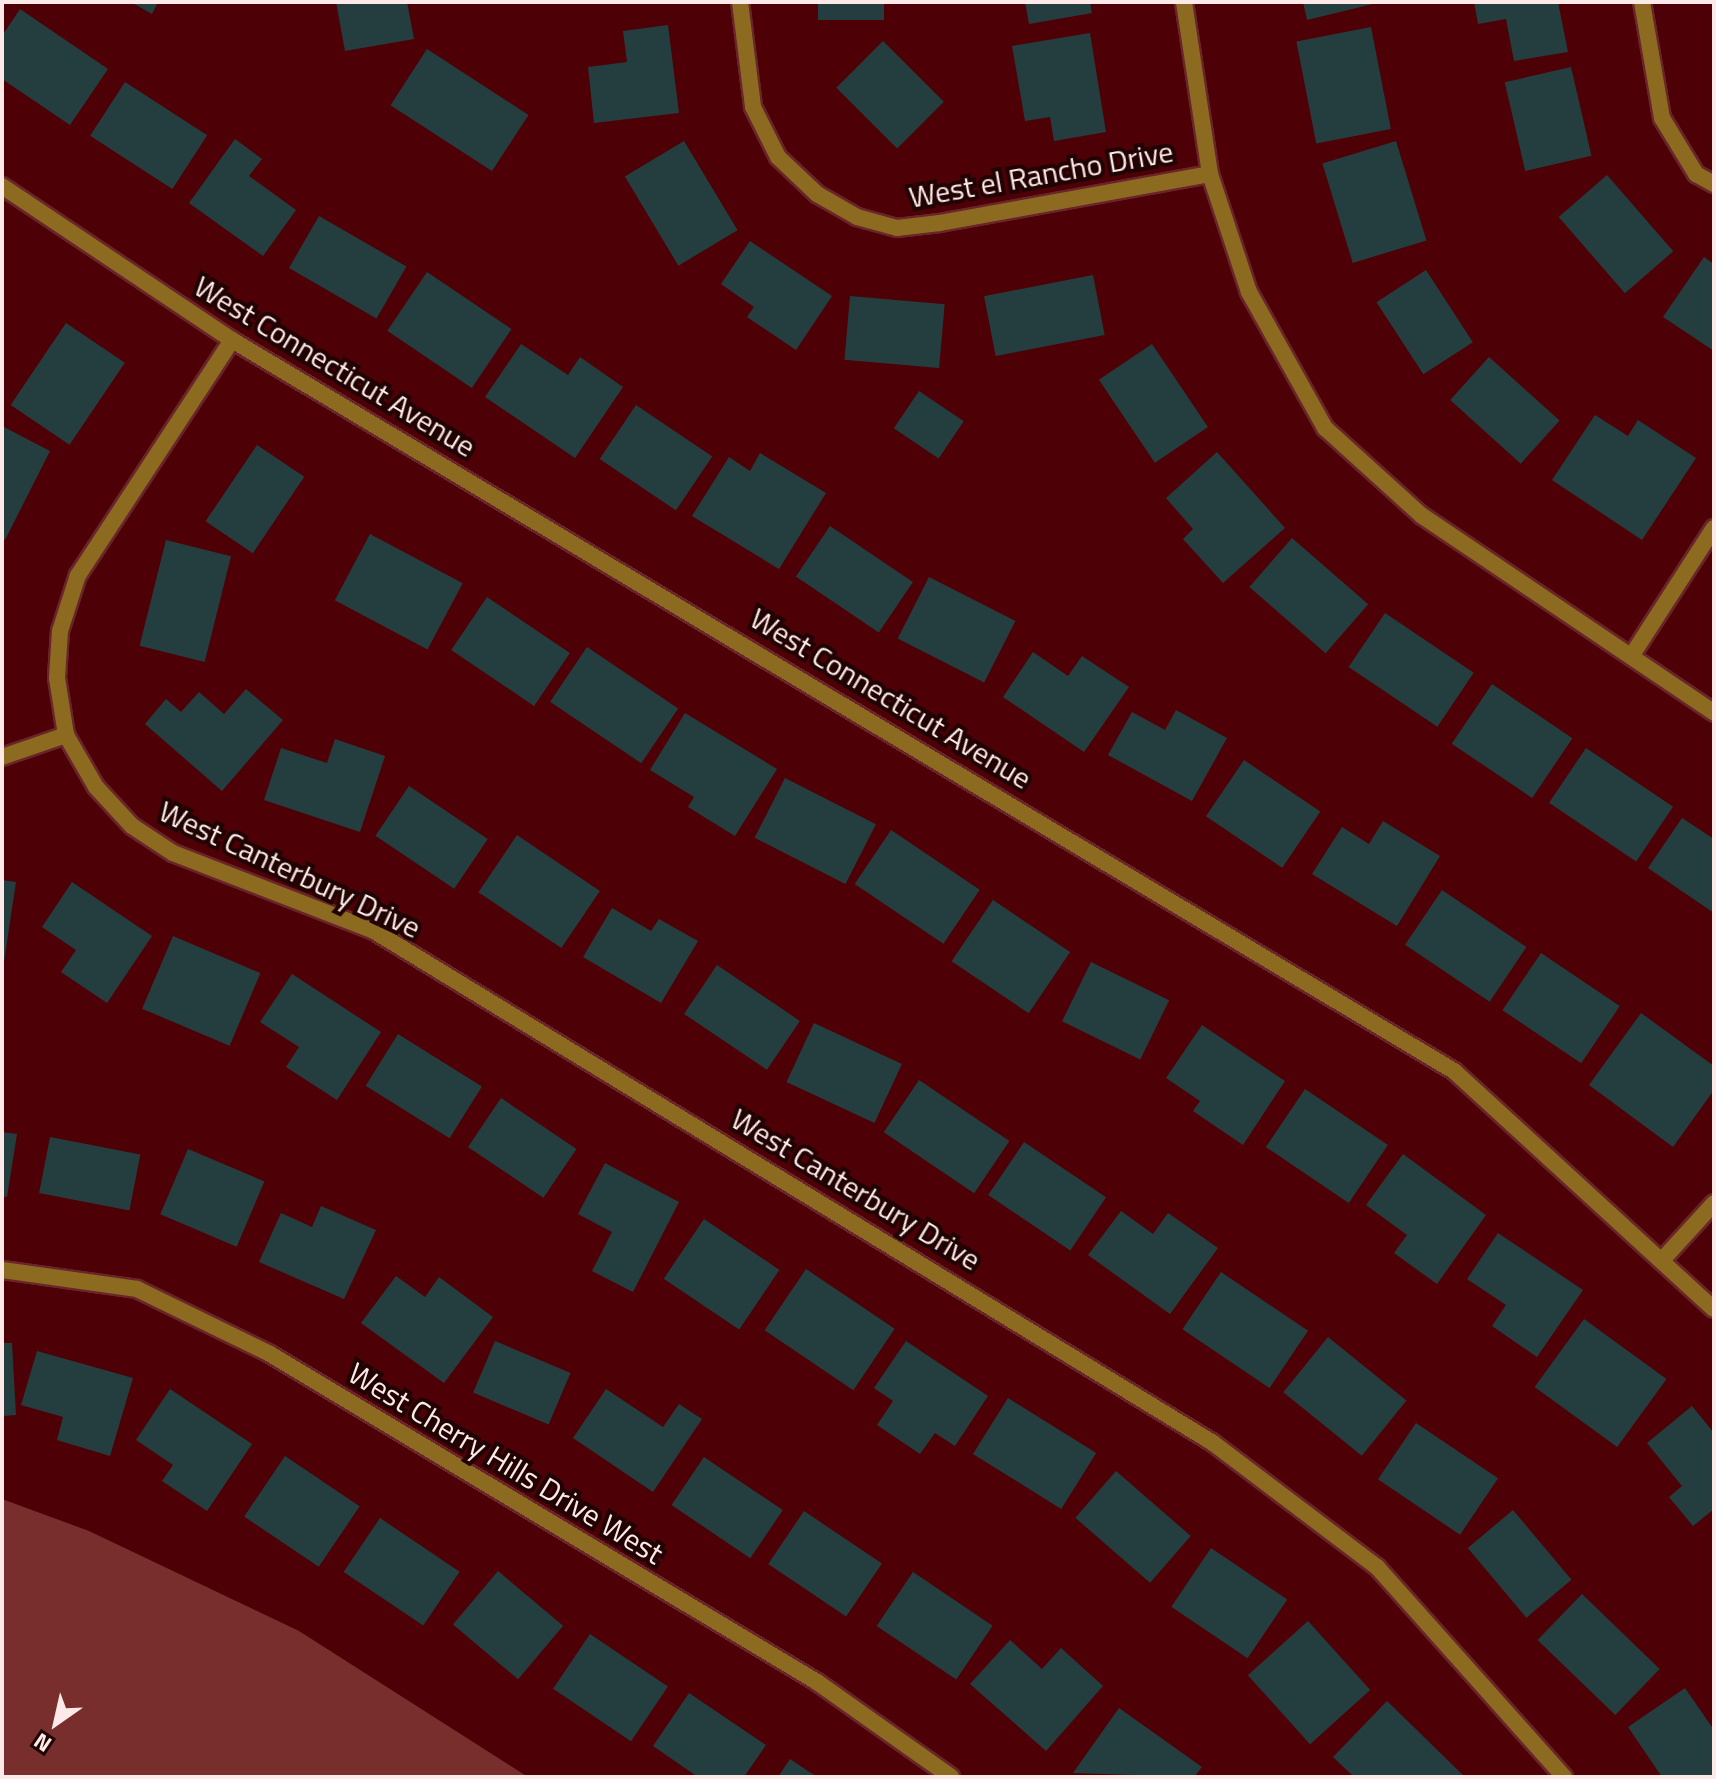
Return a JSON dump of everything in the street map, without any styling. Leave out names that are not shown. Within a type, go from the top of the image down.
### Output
[{"type":"street","name":"West el Rancho Drive","points":[[740,2],[753,107],[778,157],[817,194],[857,217],[897,228],[940,223],[1210,174]]},
{"type":"street","points":[[1184,2],[1210,174],[1249,292],[1325,428],[1421,515],[1514,582],[1632,655],[1714,713]]},
{"type":"street","points":[[1642,2],[1662,118],[1696,174],[1714,184]]},
{"type":"street","name":"West Connecticut Avenue","points":[[2,186],[232,340],[1454,1071],[1664,1258],[1714,1309]]},
{"type":"street","name":"West Canterbury Drive","points":[[232,340],[78,575],[58,662],[66,735],[105,797],[132,826],[173,853],[374,931],[1213,1443],[1377,1567],[1564,1777]]},
{"type":"street","points":[[1632,655],[1714,528]]},
{"type":"street","points":[[2,757],[66,735]]},
{"type":"street","points":[[1664,1258],[1714,1203]]},
{"type":"street","name":"West Cherry Hills Drive West","points":[[2,1270],[137,1289],[270,1354],[817,1682],[951,1777]]},
{"type":"shaded area","points":[[2,1499],[89,1531],[299,1631],[528,1777],[2,1777]]},
{"type":"building","points":[[131,2],[158,2],[152,14]]},
{"type":"building","points":[[336,2],[407,2],[414,39],[345,51]]},
{"type":"building","points":[[818,2],[884,2],[884,20],[818,20]]},
{"type":"building","points":[[1025,2],[1090,2],[1092,13],[1029,24]]},
{"type":"building","points":[[1303,2],[1377,2],[1377,3],[1307,20]]},
{"type":"building","points":[[1474,2],[1558,2],[1568,52],[1514,61],[1506,19],[1478,24]]},
{"type":"building","points":[[20,9],[108,69],[70,125],[2,79],[2,36]]},
{"type":"building","points":[[668,25],[679,113],[594,123],[588,67],[627,62],[623,31]]},
{"type":"building","points":[[1371,27],[1391,129],[1316,144],[1296,42]]},
{"type":"building","points":[[1090,33],[1106,132],[1054,141],[1050,117],[1025,121],[1012,46]]},
{"type":"building","points":[[883,41],[944,102],[897,148],[836,88]]},
{"type":"building","points":[[427,49],[528,115],[492,171],[391,105]]},
{"type":"building","points":[[1571,67],[1591,156],[1525,171],[1505,82]]},
{"type":"building","points":[[125,82],[207,135],[172,189],[90,136]]},
{"type":"building","points":[[235,139],[262,159],[249,176],[296,210],[263,256],[189,203]]},
{"type":"building","points":[[684,141],[738,230],[678,266],[625,177]]},
{"type":"building","points":[[1396,141],[1426,240],[1353,263],[1322,164]]},
{"type":"building","points":[[1607,175],[1673,251],[1625,293],[1559,217]]},
{"type":"building","points":[[319,216],[406,266],[376,318],[289,268]]},
{"type":"building","points":[[750,241],[832,296],[796,350],[747,317],[754,307],[721,284]]},
{"type":"building","points":[[1704,257],[1714,264],[1714,351],[1663,317]]},
{"type":"building","points":[[1426,270],[1473,342],[1423,374],[1377,302]]},
{"type":"building","points":[[427,272],[512,329],[472,388],[387,331]]},
{"type":"building","points":[[1093,275],[1105,335],[996,356],[984,296]]},
{"type":"building","points":[[850,296],[945,304],[939,368],[844,360]]},
{"type":"building","points":[[66,323],[125,363],[70,445],[11,405]]},
{"type":"building","points":[[521,344],[568,375],[580,357],[623,387],[575,458],[485,397]]},
{"type":"building","points":[[1152,344],[1208,427],[1155,463],[1099,380]]},
{"type":"building","points":[[1489,357],[1560,421],[1521,464],[1450,400]]},
{"type":"building","points":[[919,391],[964,421],[939,459],[894,428]]},
{"type":"building","points":[[636,405],[712,456],[676,510],[600,459]]},
{"type":"building","points":[[1595,415],[1628,436],[1638,420],[1696,458],[1642,540],[1552,480]]},
{"type":"building","points":[[2,426],[50,451],[5,540],[2,538]]},
{"type":"building","points":[[257,445],[304,477],[253,553],[206,521]]},
{"type":"building","points":[[1217,452],[1285,528],[1223,583],[1183,539],[1193,529],[1166,498]]},
{"type":"building","points":[[760,453],[826,493],[779,569],[692,516],[729,457],[750,471]]},
{"type":"building","points":[[830,526],[913,582],[879,632],[796,577]]},
{"type":"building","points":[[370,534],[463,583],[427,650],[335,600]]},
{"type":"building","points":[[1292,538],[1368,604],[1326,653],[1249,587]]},
{"type":"building","points":[[166,540],[231,556],[205,662],[140,646]]},
{"type":"building","points":[[929,577],[1015,621],[984,683],[898,638]]},
{"type":"building","points":[[487,597],[570,653],[534,706],[451,650]]},
{"type":"building","points":[[1385,613],[1474,673],[1437,727],[1349,667]]},
{"type":"building","points":[[587,647],[678,709],[641,763],[550,702]]},
{"type":"building","points":[[1033,652],[1068,676],[1082,656],[1129,687],[1084,752],[1003,697]]},
{"type":"building","points":[[1492,684],[1572,738],[1532,798],[1452,744]]},
{"type":"building","points":[[246,689],[283,720],[222,791],[145,724],[166,699],[181,712],[199,692],[224,714]]},
{"type":"building","points":[[1176,710],[1227,738],[1192,801],[1108,755],[1132,712],[1165,730]]},
{"type":"building","points":[[685,713],[777,769],[735,836],[688,807],[694,797],[650,770]]},
{"type":"building","points":[[335,739],[385,756],[360,832],[264,800],[281,748],[327,763]]},
{"type":"building","points":[[1586,748],[1673,807],[1636,861],[1549,803]]},
{"type":"building","points":[[1244,760],[1320,811],[1282,868],[1206,816]]},
{"type":"building","points":[[785,778],[876,824],[845,884],[755,838]]},
{"type":"building","points":[[409,786],[488,839],[454,889],[375,836]]},
{"type":"building","points":[[1682,818],[1714,839],[1714,913],[1648,868]]},
{"type":"building","points":[[1383,821],[1440,856],[1397,926],[1312,874],[1342,827],[1369,844]]},
{"type":"building","points":[[891,830],[980,890],[943,944],[855,884]]},
{"type":"building","points":[[517,835],[600,891],[561,948],[478,892]]},
{"type":"building","points":[[2,880],[16,882],[4,962],[2,962]]},
{"type":"building","points":[[72,882],[152,936],[107,1003],[61,972],[76,950],[42,927]]},
{"type":"building","points":[[1442,890],[1527,947],[1490,1002],[1405,945]]},
{"type":"building","points":[[993,900],[1070,952],[1029,1013],[952,961]]},
{"type":"building","points":[[612,908],[651,931],[659,919],[698,941],[661,1003],[583,957]]},
{"type":"building","points":[[173,936],[260,973],[230,1046],[142,1009]]},
{"type":"building","points":[[1541,953],[1620,1006],[1581,1063],[1502,1010]]},
{"type":"building","points":[[1091,962],[1169,1000],[1140,1059],[1062,1021]]},
{"type":"building","points":[[717,965],[800,1021],[767,1070],[684,1014]]},
{"type":"building","points":[[292,974],[381,1032],[337,1100],[286,1067],[299,1047],[260,1022]]},
{"type":"building","points":[[1641,1013],[1714,1066],[1714,1090],[1673,1147],[1589,1085]]},
{"type":"building","points":[[814,1023],[902,1064],[874,1123],[787,1082]]},
{"type":"building","points":[[1202,1025],[1285,1081],[1243,1145],[1193,1111],[1200,1101],[1166,1078]]},
{"type":"building","points":[[398,1034],[482,1086],[450,1138],[366,1086]]},
{"type":"building","points":[[919,1080],[1009,1141],[974,1193],[884,1132]]},
{"type":"building","points":[[1305,1089],[1388,1145],[1349,1203],[1266,1147]]},
{"type":"building","points":[[501,1098],[576,1149],[543,1198],[468,1147]]},
{"type":"building","points":[[2,1132],[17,1134],[7,1197],[2,1196]]},
{"type":"building","points":[[50,1137],[140,1155],[129,1211],[39,1193]]},
{"type":"building","points":[[1024,1142],[1106,1197],[1070,1250],[988,1195]]},
{"type":"building","points":[[188,1149],[264,1181],[237,1247],[160,1214]]},
{"type":"building","points":[[1403,1154],[1486,1215],[1437,1284],[1394,1253],[1407,1235],[1366,1205]]},
{"type":"building","points":[[605,1163],[679,1202],[633,1292],[592,1271],[612,1232],[578,1214]]},
{"type":"building","points":[[321,1206],[376,1230],[344,1299],[259,1262],[281,1213],[312,1227]]},
{"type":"building","points":[[1121,1211],[1153,1234],[1168,1213],[1218,1248],[1170,1314],[1088,1255]]},
{"type":"building","points":[[704,1219],[779,1270],[739,1330],[664,1279]]},
{"type":"building","points":[[1498,1233],[1583,1290],[1537,1357],[1492,1326],[1506,1305],[1467,1279]]},
{"type":"building","points":[[806,1269],[895,1329],[853,1390],[765,1330]]},
{"type":"building","points":[[1221,1272],[1308,1331],[1269,1388],[1182,1329]]},
{"type":"building","points":[[396,1276],[425,1297],[439,1277],[493,1317],[444,1383],[361,1323]]},
{"type":"building","points":[[1584,1319],[1667,1379],[1617,1447],[1535,1387]]},
{"type":"building","points":[[1328,1337],[1406,1401],[1362,1456],[1283,1392]]},
{"type":"building","points":[[495,1341],[570,1373],[549,1425],[473,1393]]},
{"type":"building","points":[[906,1341],[988,1396],[955,1446],[935,1433],[920,1454],[877,1425],[893,1401],[874,1388]]},
{"type":"building","points":[[2,1343],[12,1343],[16,1415],[2,1416]]},
{"type":"building","points":[[37,1351],[133,1378],[110,1456],[57,1440],[63,1417],[21,1405]]},
{"type":"building","points":[[170,1389],[252,1444],[207,1511],[162,1481],[173,1465],[136,1440]]},
{"type":"building","points":[[606,1389],[663,1427],[679,1404],[702,1419],[653,1492],[573,1438]]},
{"type":"building","points":[[1008,1398],[1096,1453],[1061,1509],[973,1454]]},
{"type":"building","points":[[1692,1406],[1714,1433],[1714,1509],[1693,1526],[1669,1497],[1682,1486],[1647,1443]]},
{"type":"building","points":[[1416,1423],[1498,1478],[1460,1535],[1378,1479]]},
{"type":"building","points":[[285,1456],[360,1506],[319,1567],[244,1517]]},
{"type":"building","points":[[704,1457],[783,1510],[750,1558],[672,1505]]},
{"type":"building","points":[[1116,1471],[1191,1536],[1150,1583],[1075,1518]]},
{"type":"building","points":[[1513,1510],[1571,1580],[1526,1618],[1468,1548]]},
{"type":"building","points":[[804,1511],[882,1564],[846,1617],[768,1564]]},
{"type":"building","points":[[380,1518],[460,1572],[423,1626],[344,1572]]},
{"type":"building","points":[[1211,1548],[1287,1599],[1248,1658],[1171,1607]]},
{"type":"building","points":[[498,1571],[563,1626],[518,1679],[453,1625]]},
{"type":"building","points":[[913,1572],[993,1626],[956,1680],[877,1626]]},
{"type":"building","points":[[1582,1594],[1660,1669],[1615,1715],[1538,1640]]},
{"type":"building","points":[[1308,1621],[1370,1690],[1310,1744],[1248,1675]]},
{"type":"building","points":[[590,1634],[668,1687],[631,1741],[553,1689]]},
{"type":"building","points":[[1010,1640],[1042,1669],[1061,1648],[1103,1686],[1046,1751],[970,1684]]},
{"type":"building","points":[[1685,1688],[1714,1730],[1714,1777],[1662,1777],[1628,1727]]},
{"type":"building","points":[[689,1693],[766,1745],[744,1777],[698,1777],[653,1746]]},
{"type":"building","points":[[1387,1701],[1465,1777],[1354,1777],[1333,1757]]},
{"type":"building","points":[[1119,1708],[1202,1767],[1194,1777],[1073,1773]]},
{"type":"building","points":[[790,1759],[817,1777],[778,1777]]}]
